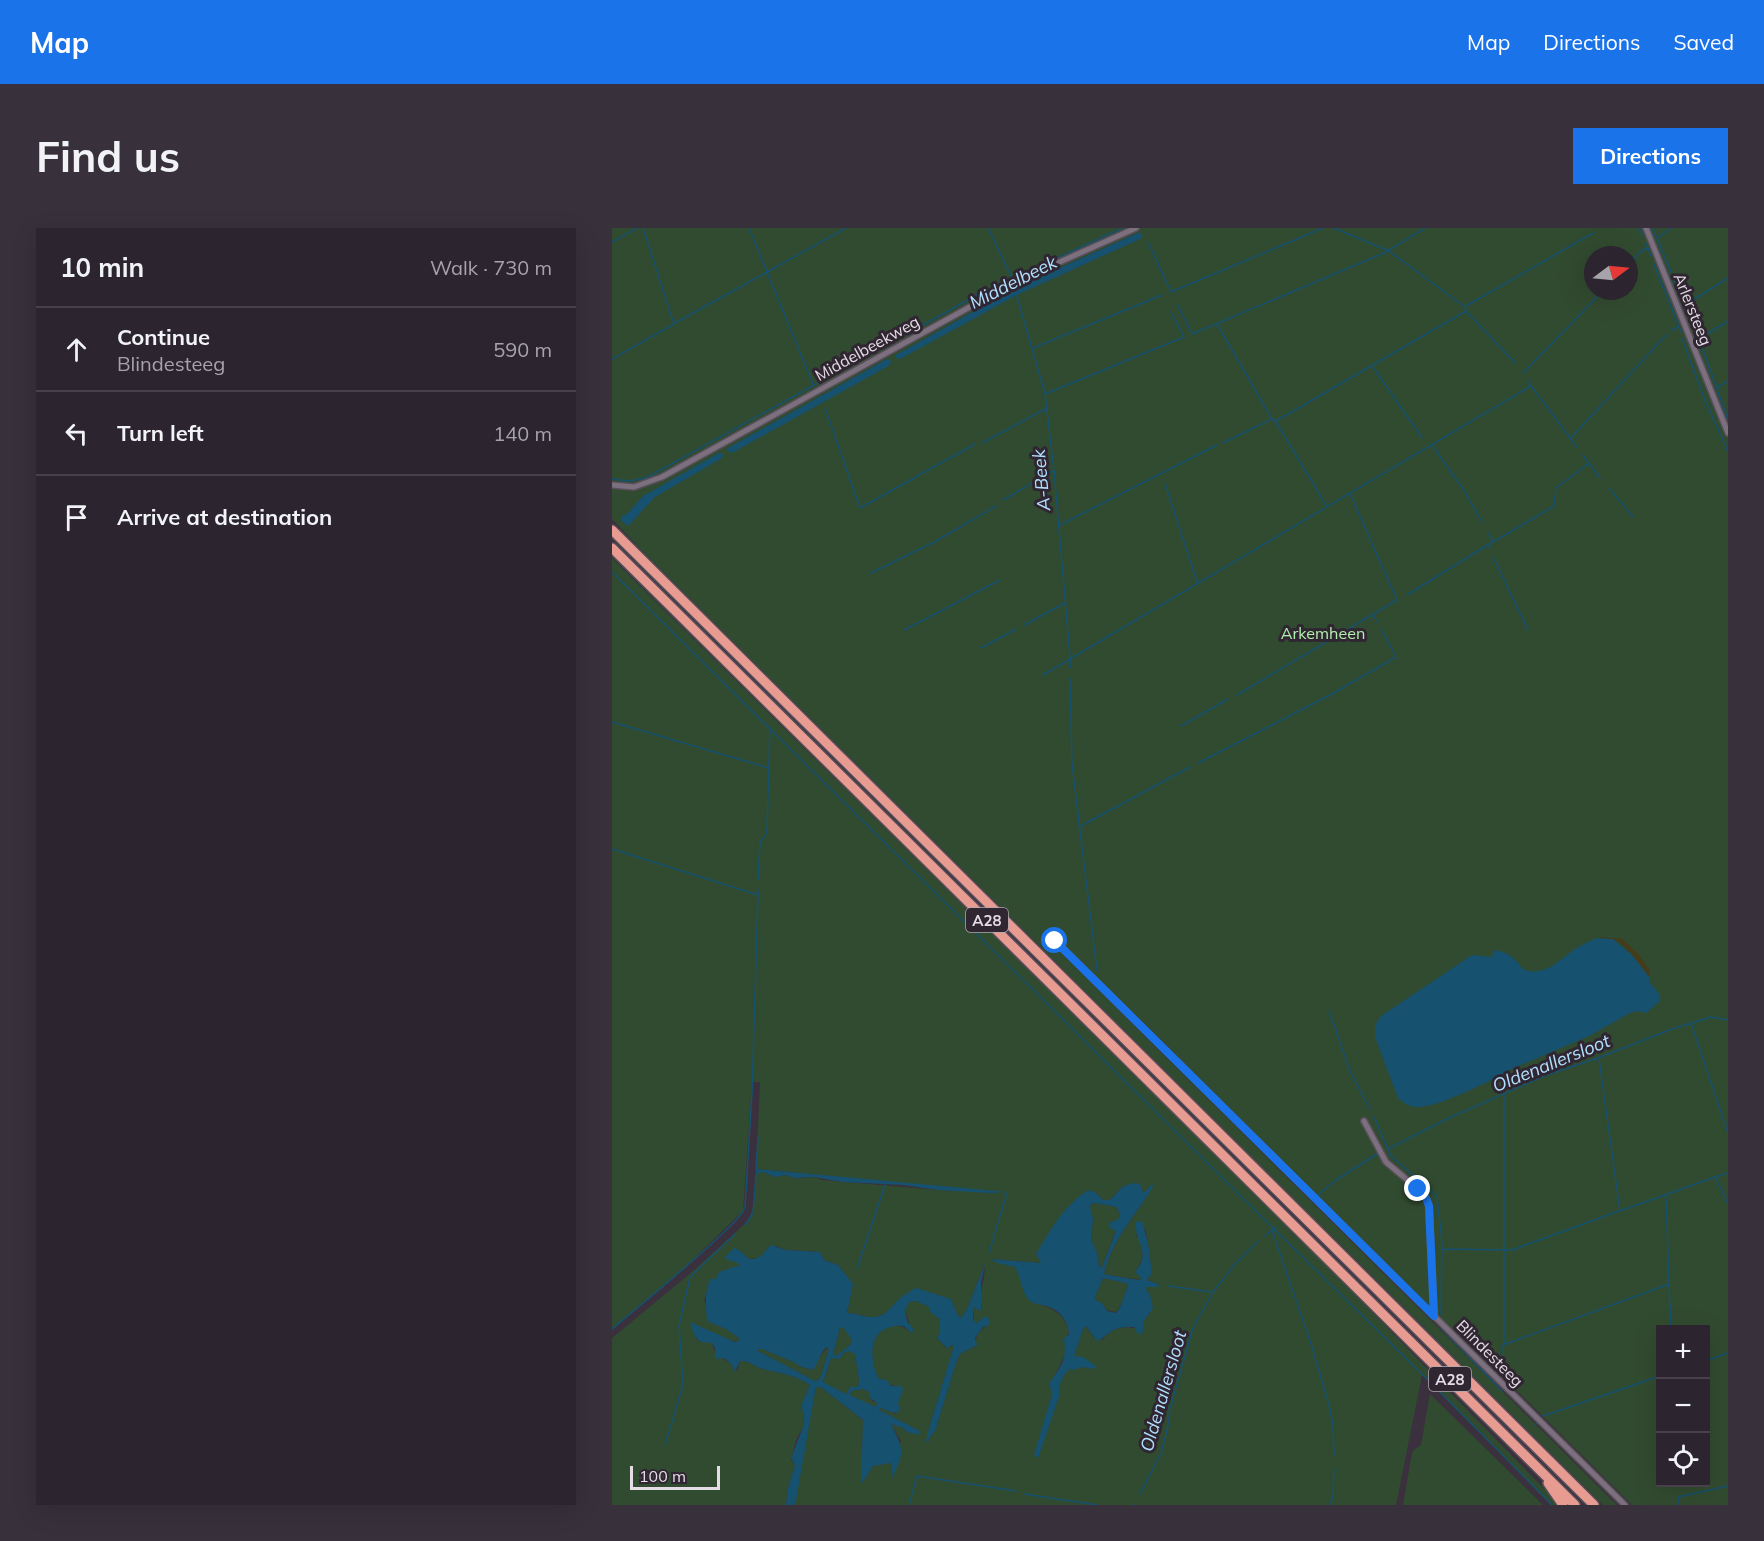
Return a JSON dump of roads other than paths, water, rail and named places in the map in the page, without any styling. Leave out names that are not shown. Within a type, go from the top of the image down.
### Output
[{"type":"highway","name":"A28","points":[[612,530],[1594,1505]]},
{"type":"highway","name":"A28","points":[[612,548],[1575,1505]]},
{"type":"highway","name":"A28","points":[[1537,1466],[1563,1505]]},
{"type":"street","name":"Middelbeekweg","points":[[612,485],[634,487],[662,477],[986,298],[1026,277],[1136,228]]},
{"type":"street","name":"Arlersteeg","points":[[1646,228],[1728,433]]},
{"type":"street","name":"Blindesteeg","points":[[1055,941],[1625,1505]]},
{"type":"street","points":[[1364,1121],[1386,1162],[1418,1189],[1426,1198],[1429,1206],[1434,1316]]},
{"type":"water","points":[[1142,233],[1142,238],[1017,295],[900,359],[896,358],[896,355],[1017,287]]},
{"type":"water","points":[[887,359],[891,361],[890,365],[732,453],[728,451],[728,448]]},
{"type":"water","points":[[719,453],[723,454],[722,458],[655,497],[629,525],[622,521],[622,516],[627,514],[643,496]]},
{"type":"water","points":[[1597,938],[1613,939],[1632,955],[1649,977],[1650,983],[1660,995],[1660,1001],[1646,1013],[1638,1011],[1630,1013],[1589,1036],[1446,1100],[1424,1107],[1415,1107],[1398,1098],[1375,1037],[1375,1025],[1381,1016],[1472,955],[1491,957],[1495,950],[1500,951],[1511,956],[1523,969],[1538,971],[1544,970],[1575,949]]},
{"type":"water","points":[[756,1169],[1007,1192],[938,1190],[903,1185],[842,1182],[814,1177],[794,1178],[786,1175],[775,1177],[763,1172],[756,1174]]},
{"type":"water","points":[[1133,1183],[1140,1184],[1145,1192],[1151,1185],[1154,1185],[1118,1239],[1104,1274],[1142,1279],[1135,1272],[1142,1258],[1136,1222],[1142,1221],[1152,1273],[1147,1280],[1158,1284],[1159,1287],[1145,1287],[1150,1295],[1153,1308],[1144,1321],[1143,1332],[1139,1335],[1134,1327],[1121,1328],[1097,1341],[1086,1326],[1083,1329],[1074,1356],[1083,1357],[1096,1366],[1094,1369],[1081,1367],[1075,1370],[1070,1369],[1065,1374],[1038,1458],[1034,1455],[1052,1394],[1049,1384],[1062,1363],[1065,1353],[1064,1339],[1069,1334],[1069,1329],[1055,1310],[1028,1299],[1015,1267],[990,1259],[1041,1263],[1036,1254],[1058,1219],[1071,1204],[1088,1190],[1096,1193],[1103,1200],[1110,1200],[1122,1187]],"holes":[[[1091,1204],[1117,1207],[1120,1216],[1116,1221],[1109,1222],[1110,1228],[1116,1231],[1102,1267],[1099,1268],[1098,1255],[1091,1239],[1093,1219],[1090,1208]],[[1103,1278],[1126,1283],[1128,1286],[1116,1313],[1107,1311],[1102,1303],[1096,1301],[1095,1297]]]},
{"type":"water","points":[[771,1245],[786,1250],[820,1252],[824,1260],[838,1265],[853,1284],[847,1313],[868,1317],[881,1316],[903,1296],[916,1288],[951,1299],[961,1318],[968,1307],[985,1263],[981,1283],[981,1310],[974,1307],[973,1320],[977,1323],[985,1316],[989,1319],[989,1325],[983,1327],[975,1338],[977,1345],[960,1354],[935,1431],[928,1443],[926,1441],[929,1428],[954,1346],[951,1345],[948,1349],[937,1338],[940,1332],[940,1319],[930,1312],[929,1307],[916,1301],[909,1302],[905,1310],[907,1321],[914,1330],[912,1333],[903,1326],[893,1327],[883,1330],[874,1341],[874,1365],[879,1379],[887,1380],[891,1386],[901,1386],[903,1390],[898,1403],[900,1410],[898,1412],[880,1408],[879,1410],[920,1431],[920,1435],[907,1432],[891,1424],[901,1451],[892,1478],[891,1463],[873,1466],[861,1485],[863,1420],[822,1388],[816,1387],[796,1500],[794,1505],[786,1505],[795,1465],[791,1458],[803,1427],[804,1416],[801,1406],[810,1385],[743,1361],[740,1361],[735,1372],[724,1358],[715,1359],[715,1348],[712,1343],[700,1341],[694,1334],[690,1322],[738,1342],[739,1338],[726,1329],[707,1321],[706,1295],[710,1279],[716,1279],[719,1272],[740,1265],[725,1257],[734,1248],[749,1259],[754,1259],[760,1257]],"holes":[[[843,1327],[852,1340],[850,1345],[836,1356],[833,1354],[840,1328]],[[827,1347],[829,1349],[820,1379],[815,1381],[758,1351],[762,1349],[813,1370]],[[845,1352],[855,1354],[859,1379],[858,1387],[850,1387],[846,1394],[823,1382],[831,1358],[839,1359]],[[863,1389],[869,1392],[870,1398],[877,1403],[876,1407],[850,1395],[851,1391]]]},
{"type":"waterway","points":[[612,242],[637,228]]},
{"type":"waterway","points":[[612,359],[674,324],[643,228]]},
{"type":"waterway","points":[[675,323],[767,272],[749,228]]},
{"type":"waterway","points":[[813,384],[767,272],[846,228]]},
{"type":"waterway","name":"A-Beek","points":[[988,228],[1011,276]]},
{"type":"waterway","name":"Middelbeek","points":[[612,479],[629,481],[646,478],[977,295],[1122,228]]},
{"type":"waterway","points":[[1148,242],[1171,292],[1323,228]]},
{"type":"waterway","points":[[1223,443],[1272,419],[1276,421],[1466,311],[1465,307],[1389,251],[1334,228]]},
{"type":"waterway","points":[[1177,304],[1192,334],[1384,253],[1425,228]]},
{"type":"waterway","points":[[1639,228],[1643,236]]},
{"type":"waterway","points":[[1652,229],[1657,238],[1671,228]]},
{"type":"waterway","points":[[1466,306],[1593,233]]},
{"type":"waterway","points":[[1657,238],[1706,358],[1728,420]]},
{"type":"waterway","points":[[1646,243],[1651,256]]},
{"type":"waterway","points":[[1638,254],[1648,248]]},
{"type":"waterway","points":[[1654,264],[1681,332]]},
{"type":"waterway","points":[[1685,305],[1728,278]]},
{"type":"waterway","name":"A-Beek","points":[[1016,293],[1045,394],[1071,668]]},
{"type":"waterway","points":[[1033,348],[1162,295]]},
{"type":"waterway","points":[[1523,373],[1594,300]]},
{"type":"waterway","points":[[1045,394],[1184,337],[1171,312]]},
{"type":"waterway","points":[[1467,312],[1515,363]]},
{"type":"waterway","points":[[1698,340],[1728,321]]},
{"type":"waterway","points":[[1217,324],[1272,419]]},
{"type":"waterway","points":[[1671,330],[1678,327]]},
{"type":"waterway","points":[[1570,439],[1667,334]]},
{"type":"waterway","points":[[1682,338],[1705,400],[1728,452]]},
{"type":"waterway","points":[[1373,367],[1422,438]]},
{"type":"waterway","points":[[1043,675],[1531,386],[1528,380]]},
{"type":"waterway","points":[[1718,387],[1728,381]]},
{"type":"waterway","points":[[1532,387],[1577,447]]},
{"type":"waterway","points":[[825,408],[860,508],[975,444]]},
{"type":"waterway","points":[[982,443],[1047,408]]},
{"type":"waterway","points":[[1276,422],[1326,505]]},
{"type":"waterway","points":[[1058,526],[1217,445]]},
{"type":"waterway","points":[[1432,445],[1465,492],[1482,522]]},
{"type":"waterway","points":[[1583,455],[1600,478]]},
{"type":"waterway","points":[[1493,542],[1554,506],[1556,488],[1589,463]]},
{"type":"waterway","points":[[1003,500],[1053,471]]},
{"type":"waterway","points":[[1165,483],[1197,582]]},
{"type":"waterway","points":[[1609,488],[1633,517]]},
{"type":"waterway","points":[[1237,695],[1397,600],[1350,494]]},
{"type":"waterway","points":[[871,573],[936,541],[996,506]]},
{"type":"waterway","points":[[1488,533],[1493,542],[1490,544]]},
{"type":"waterway","points":[[1407,595],[1489,544],[1490,548]]},
{"type":"waterway","points":[[1493,557],[1528,630]]},
{"type":"waterway","points":[[612,572],[1552,1505]]},
{"type":"waterway","points":[[904,630],[1000,580]]},
{"type":"waterway","points":[[1024,625],[1065,603]]},
{"type":"waterway","points":[[1373,615],[1377,622]]},
{"type":"waterway","points":[[981,648],[1016,629]]},
{"type":"waterway","points":[[1198,763],[1330,695],[1396,657],[1381,629]]},
{"type":"waterway","name":"A-Beek","points":[[1070,678],[1072,764],[1097,971]]},
{"type":"waterway","points":[[1181,726],[1228,699]]},
{"type":"waterway","points":[[612,722],[769,768]]},
{"type":"waterway","points":[[758,880],[760,842],[767,830],[770,728]]},
{"type":"waterway","points":[[1079,827],[1190,767]]},
{"type":"waterway","points":[[612,849],[758,895],[758,890]]},
{"type":"waterway","points":[[612,1329],[708,1247],[741,1215],[745,1207],[752,1093],[758,895]]},
{"type":"waterway","points":[[1329,1011],[1350,1071],[1370,1110]]},
{"type":"waterway","name":"Oldenallersloot","points":[[1388,1149],[1449,1118],[1544,1076],[1711,1017],[1728,1020]]},
{"type":"waterway","points":[[1691,1023],[1728,1133]]},
{"type":"waterway","points":[[1599,1059],[1620,1211],[1715,1177]]},
{"type":"waterway","points":[[1504,1095],[1504,1344]]},
{"type":"waterway","points":[[1374,1117],[1391,1156],[1437,1196],[1442,1243],[1441,1315]]},
{"type":"waterway","points":[[756,1169],[758,1137]]},
{"type":"waterway","name":"Oldenallersloot","points":[[1318,1195],[1336,1180],[1377,1154]]},
{"type":"waterway","points":[[1728,1173],[1715,1177],[1728,1204]]},
{"type":"waterway","points":[[745,1225],[753,1213],[756,1174]]},
{"type":"waterway","points":[[857,1269],[885,1185]]},
{"type":"waterway","points":[[989,1253],[1007,1193]]},
{"type":"waterway","points":[[1666,1196],[1669,1284]]},
{"type":"waterway","points":[[1442,1249],[1512,1250],[1619,1211]]},
{"type":"waterway","name":"Oldenallersloot","points":[[1265,1236],[1276,1227]]},
{"type":"waterway","points":[[1272,1230],[1329,1405],[1333,1425],[1334,1456]]},
{"type":"waterway","points":[[665,1445],[683,1385],[679,1326],[690,1277],[735,1234]]},
{"type":"waterway","name":"Oldenallersloot","points":[[1140,1494],[1161,1453],[1170,1409],[1193,1328],[1213,1292],[1235,1264],[1258,1241]]},
{"type":"waterway","points":[[1504,1376],[1503,1345],[1669,1284],[1671,1325]]},
{"type":"waterway","points":[[1168,1286],[1212,1292]]},
{"type":"waterway","points":[[1441,1328],[1502,1391]]},
{"type":"waterway","points":[[1710,1360],[1728,1353]]},
{"type":"waterway","points":[[1543,1416],[1656,1377]]},
{"type":"waterway","points":[[1330,1505],[1333,1497],[1334,1469]]},
{"type":"waterway","points":[[909,1505],[917,1476],[1016,1491]]},
{"type":"waterway","points":[[1678,1505],[1678,1497],[1728,1486]]},
{"type":"waterway","points":[[1024,1494],[1098,1505]]},
{"type":"park label","name":"Arkemheen","points":[[1323,633]]}]
